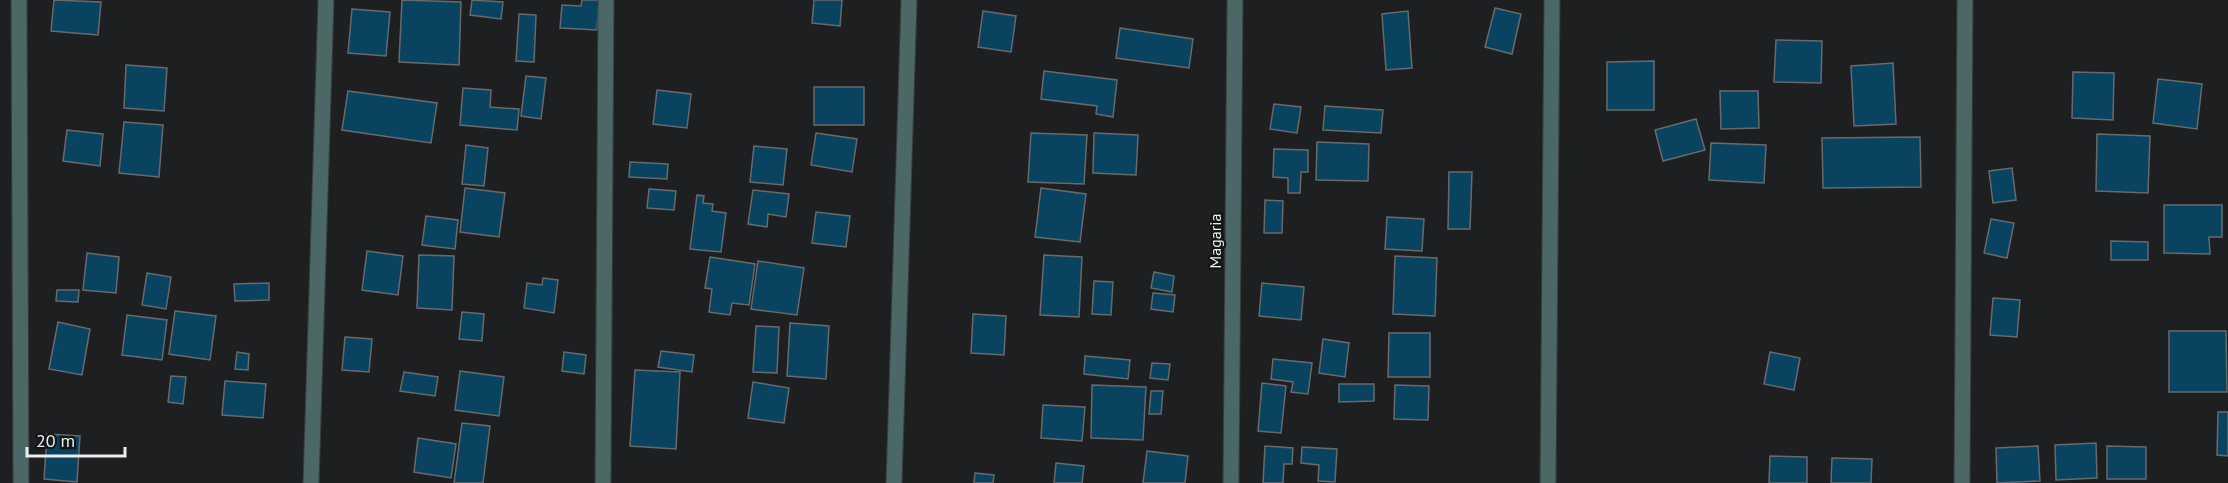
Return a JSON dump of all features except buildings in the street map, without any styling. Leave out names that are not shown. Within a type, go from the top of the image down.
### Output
[{"type":"street","points":[[19,0],[21,483]]},
{"type":"street","points":[[311,483],[326,0]]},
{"type":"street","points":[[603,483],[606,0]]},
{"type":"street","points":[[894,483],[909,0]]},
{"type":"street","name":"Magaria","points":[[1231,483],[1234,0]]},
{"type":"street","points":[[1548,483],[1552,0]]},
{"type":"street","points":[[1962,483],[1965,0]]}]
